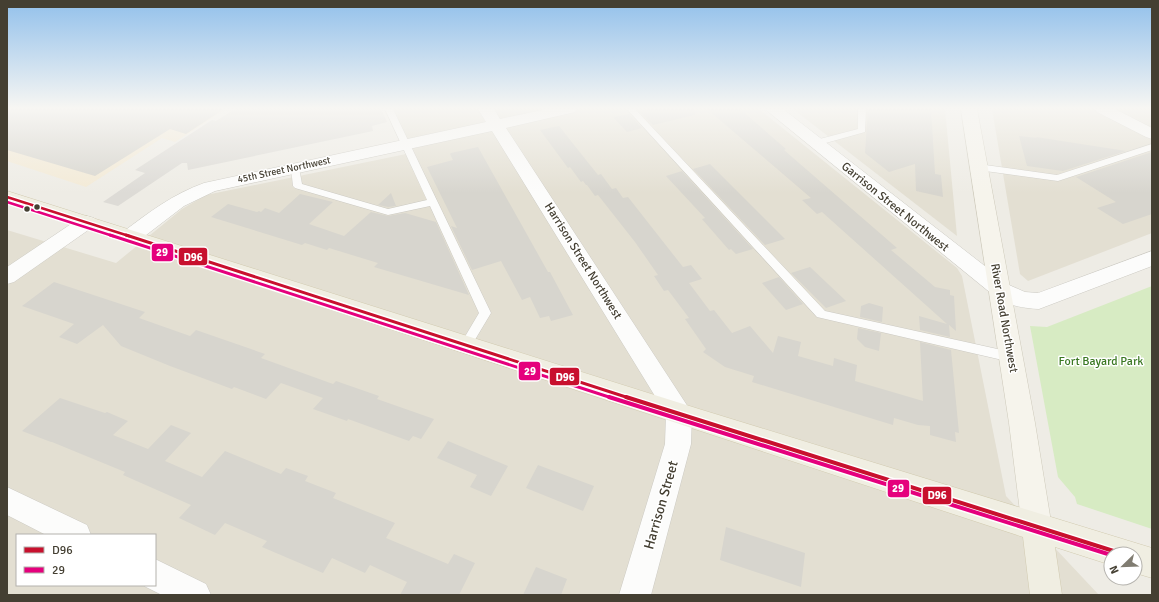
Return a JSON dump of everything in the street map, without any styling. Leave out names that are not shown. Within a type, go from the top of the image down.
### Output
[{"type":"main road","name":"River Road Northwest","points":[[973,137],[1000,289],[1031,480],[1037,528]]},
{"type":"main road","points":[[7,197],[1103,548]]},
{"type":"main road","points":[[1037,528],[1046,595]]},
{"type":"street","name":"45th Street Northwest","points":[[130,237],[155,217],[192,193],[219,184],[405,144],[427,137]]},
{"type":"street","name":"Harrison Street Northwest","points":[[504,137],[679,413]]},
{"type":"street","name":"Garrison Street Northwest","points":[[808,137],[967,264],[1000,289],[1021,300],[1039,301],[1152,258]]},
{"type":"street","points":[[7,277],[88,222]]},
{"type":"street","name":"Harrison Street","points":[[635,595],[678,444],[679,413]]},
{"type":"street","points":[[7,500],[74,534]]},
{"type":"street","points":[[156,576],[195,595]]},
{"type":"lane","points":[[402,137],[485,313],[466,345]]},
{"type":"lane","points":[[657,137],[821,314],[1011,357]]},
{"type":"lane","points":[[815,143],[836,137]]},
{"type":"lane","points":[[978,167],[1058,178],[1152,148]]},
{"type":"lane","points":[[295,168],[298,186],[388,212],[432,202]]},
{"type":"shaded area","points":[[7,137],[183,137],[175,142],[162,138],[86,187],[7,161]]},
{"type":"shaded area","points":[[186,137],[344,137],[188,170],[187,163],[182,163],[118,206],[103,202],[145,173],[135,170]]},
{"type":"shaded area","points":[[404,137],[794,137],[957,268],[962,276],[1006,496],[1099,595],[7,595],[7,230],[116,263],[182,209],[206,195],[411,153]]},
{"type":"shaded area","points":[[829,137],[948,137],[957,236]]},
{"type":"shaded area","points":[[997,137],[1152,137],[1152,233],[1028,281],[1020,274]]},
{"type":"green space","name":"Fort Bayard Park","points":[[1152,286],[1152,529],[1077,504],[1075,497],[1058,477],[1030,326],[1047,327]]},
{"type":"building","points":[[7,137],[157,137],[95,176],[7,150]]},
{"type":"building","points":[[545,137],[568,137],[598,175],[601,174],[612,189],[616,188],[623,198],[628,197],[683,267],[691,265],[702,279],[689,283],[710,311],[714,310],[732,333],[750,326],[773,353],[778,336],[801,342],[798,356],[833,366],[834,358],[857,365],[855,381],[923,401],[920,342],[951,350],[959,433],[955,432],[956,442],[930,435],[930,426],[918,425],[894,418],[893,425],[752,382],[754,376],[725,367],[703,352],[706,349],[685,319],[689,318],[668,290],[664,291],[654,276],[658,275],[635,242],[598,195],[595,196],[583,181],[581,182],[570,167],[568,168]]},
{"type":"building","points":[[740,137],[772,137],[786,149],[784,150],[897,248],[891,250],[935,287],[950,290],[950,295],[954,296],[956,331],[949,325],[950,337],[920,330],[919,316],[947,324],[822,212],[817,214],[802,200],[811,198]]},
{"type":"building","points":[[866,137],[933,137],[935,174],[941,175],[943,197],[916,191],[915,164],[889,172],[865,153]]},
{"type":"building","points":[[1019,137],[1037,137],[1126,151],[1063,171],[1027,166]]},
{"type":"building","points":[[478,147],[573,315],[551,321],[549,316],[540,318],[530,297],[522,300],[501,261],[472,270],[451,226],[457,228],[427,167],[453,160],[450,154],[451,153]]},
{"type":"building","points":[[1152,152],[1152,214],[1123,224],[1097,208],[1116,202],[1076,177]]},
{"type":"building","points":[[710,164],[785,239],[765,245],[693,169]]},
{"type":"building","points":[[682,171],[753,249],[736,254],[731,249],[729,250],[702,219],[705,218],[666,176]]},
{"type":"building","points":[[391,193],[396,206],[388,207],[378,205]]},
{"type":"building","points":[[300,194],[333,202],[309,224],[344,236],[371,212],[388,216],[405,213],[436,222],[469,295],[374,267],[378,263],[329,248],[327,250],[305,243],[302,245],[211,217],[228,204],[257,212],[261,212],[265,208],[279,213]]},
{"type":"building","points":[[810,267],[846,301],[826,308],[791,273]]},
{"type":"building","points":[[779,277],[803,304],[786,310],[762,283]]},
{"type":"building","points":[[54,282],[145,312],[139,318],[190,336],[196,330],[265,354],[261,358],[333,384],[336,381],[379,396],[377,399],[434,419],[421,439],[413,436],[409,441],[348,419],[347,421],[313,409],[323,398],[281,383],[266,399],[234,387],[232,389],[170,366],[121,346],[103,325],[77,344],[59,337],[74,324],[22,306]]},
{"type":"building","points":[[869,303],[883,307],[882,322],[860,317],[861,306]]},
{"type":"building","points":[[858,328],[881,333],[879,351],[865,347],[857,339]]},
{"type":"building","points":[[60,398],[105,413],[107,412],[128,421],[113,435],[148,449],[171,425],[191,433],[165,461],[202,477],[225,451],[281,474],[286,468],[308,476],[305,481],[336,493],[333,498],[395,523],[386,538],[448,564],[454,554],[475,563],[459,595],[400,595],[407,582],[370,565],[365,573],[332,558],[323,573],[262,547],[267,541],[225,523],[215,535],[179,518],[191,505],[123,475],[125,472],[22,431]]},
{"type":"building","points":[[448,441],[508,466],[491,496],[470,487],[477,475],[437,458]]},
{"type":"building","points":[[538,465],[594,486],[583,511],[526,488]]},
{"type":"building","points":[[726,527],[805,553],[801,587],[720,560]]},
{"type":"building","points":[[536,567],[567,579],[561,595],[523,595]]},
{"type":"transit line","name":"D96","points":[[7,197],[699,420],[1103,548]]},
{"type":"transit line","name":"29","points":[[7,202],[697,425],[1103,552]]}]
